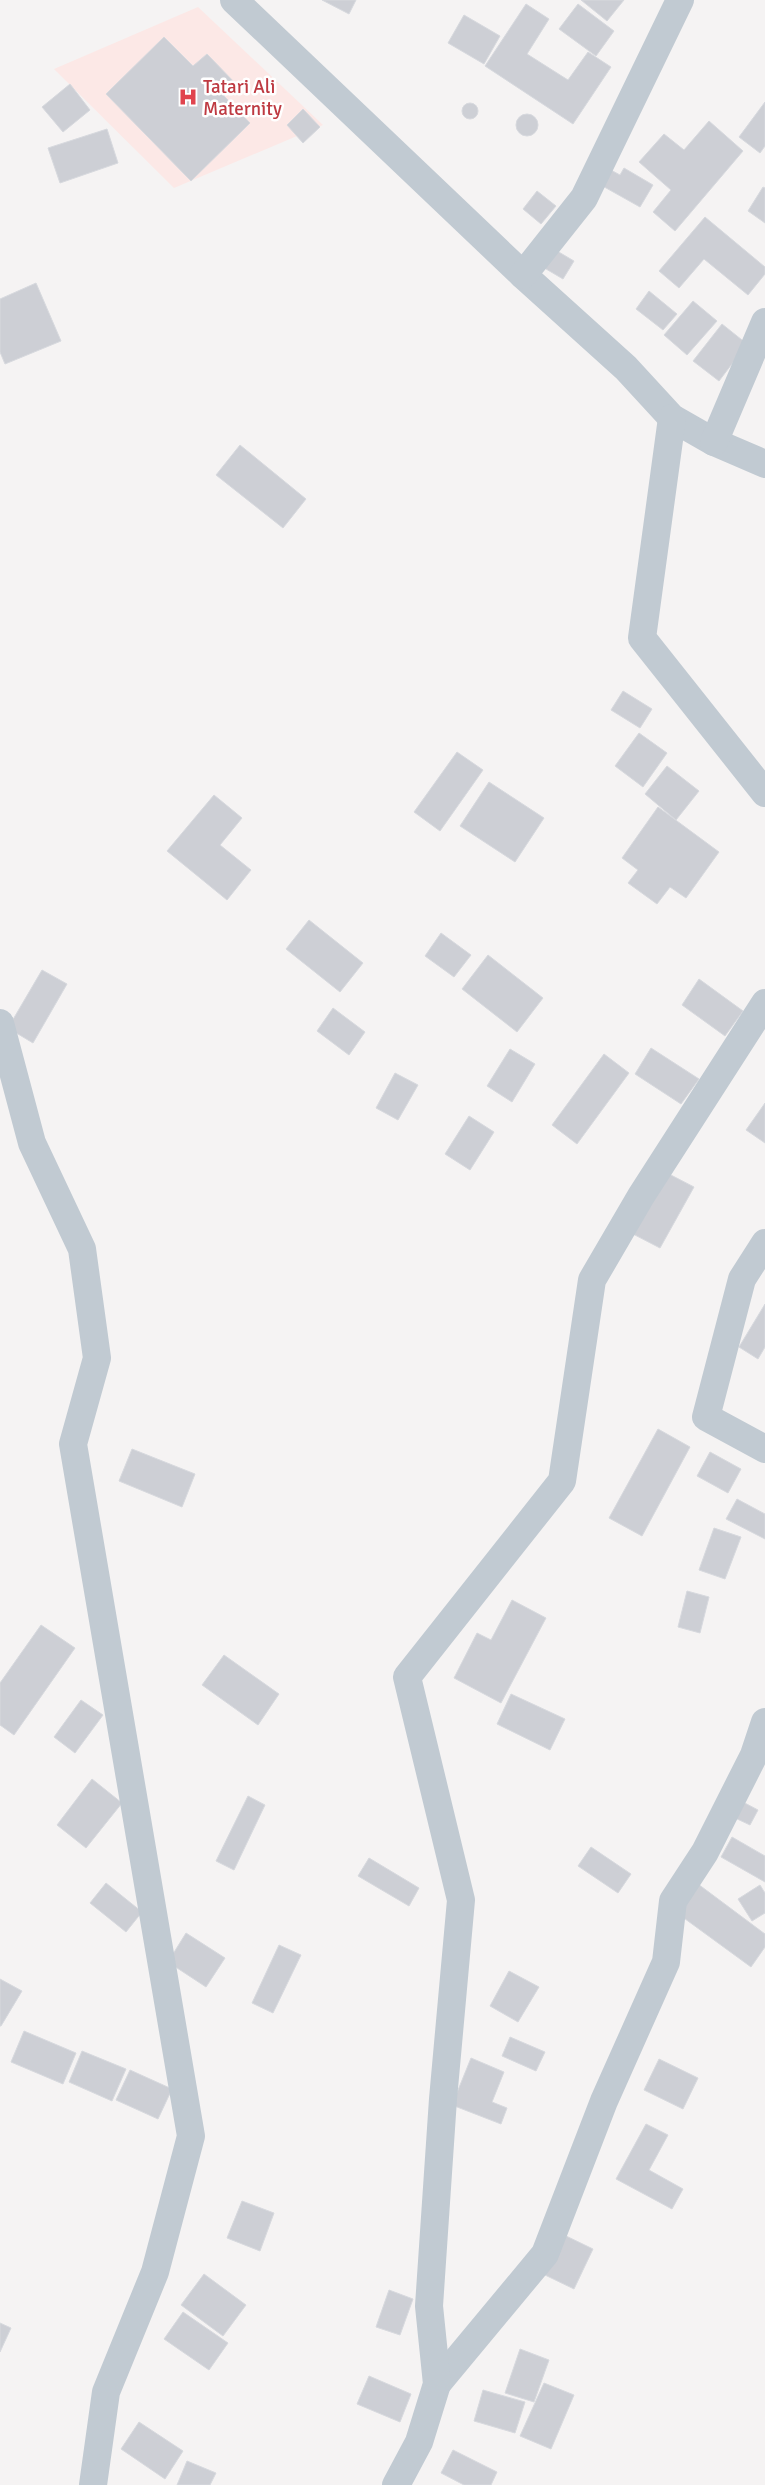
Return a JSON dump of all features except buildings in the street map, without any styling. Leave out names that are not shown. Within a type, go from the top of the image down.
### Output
[{"type":"street","points":[[234,0],[523,275],[626,368],[672,418],[714,442],[765,464]]},
{"type":"street","points":[[523,275],[584,198],[680,0]]},
{"type":"street","points":[[714,442],[765,322]]},
{"type":"street","points":[[672,418],[642,638],[765,793]]},
{"type":"street","points":[[437,2384],[429,2306],[443,2099],[461,1900],[407,1677],[562,1480],[592,1280],[642,1196],[765,1003]]},
{"type":"street","points":[[0,1023],[32,1143],[82,1249],[97,1358],[73,1444],[191,2136],[155,2272],[106,2392],[92,2485]]},
{"type":"street","points":[[765,1243],[742,1279],[706,1418],[765,1449]]},
{"type":"street","points":[[396,2485],[419,2442],[437,2384],[545,2254],[604,2101],[666,1962],[673,1901],[705,1852],[754,1755],[765,1722]]},
{"type":"shaded area","name":"Tatari Ali Maternity","points":[[198,7],[323,125],[174,188],[54,69]]},
{"type":"place","name":"Tatari Ali Maternity","points":[[188,97]]}]
